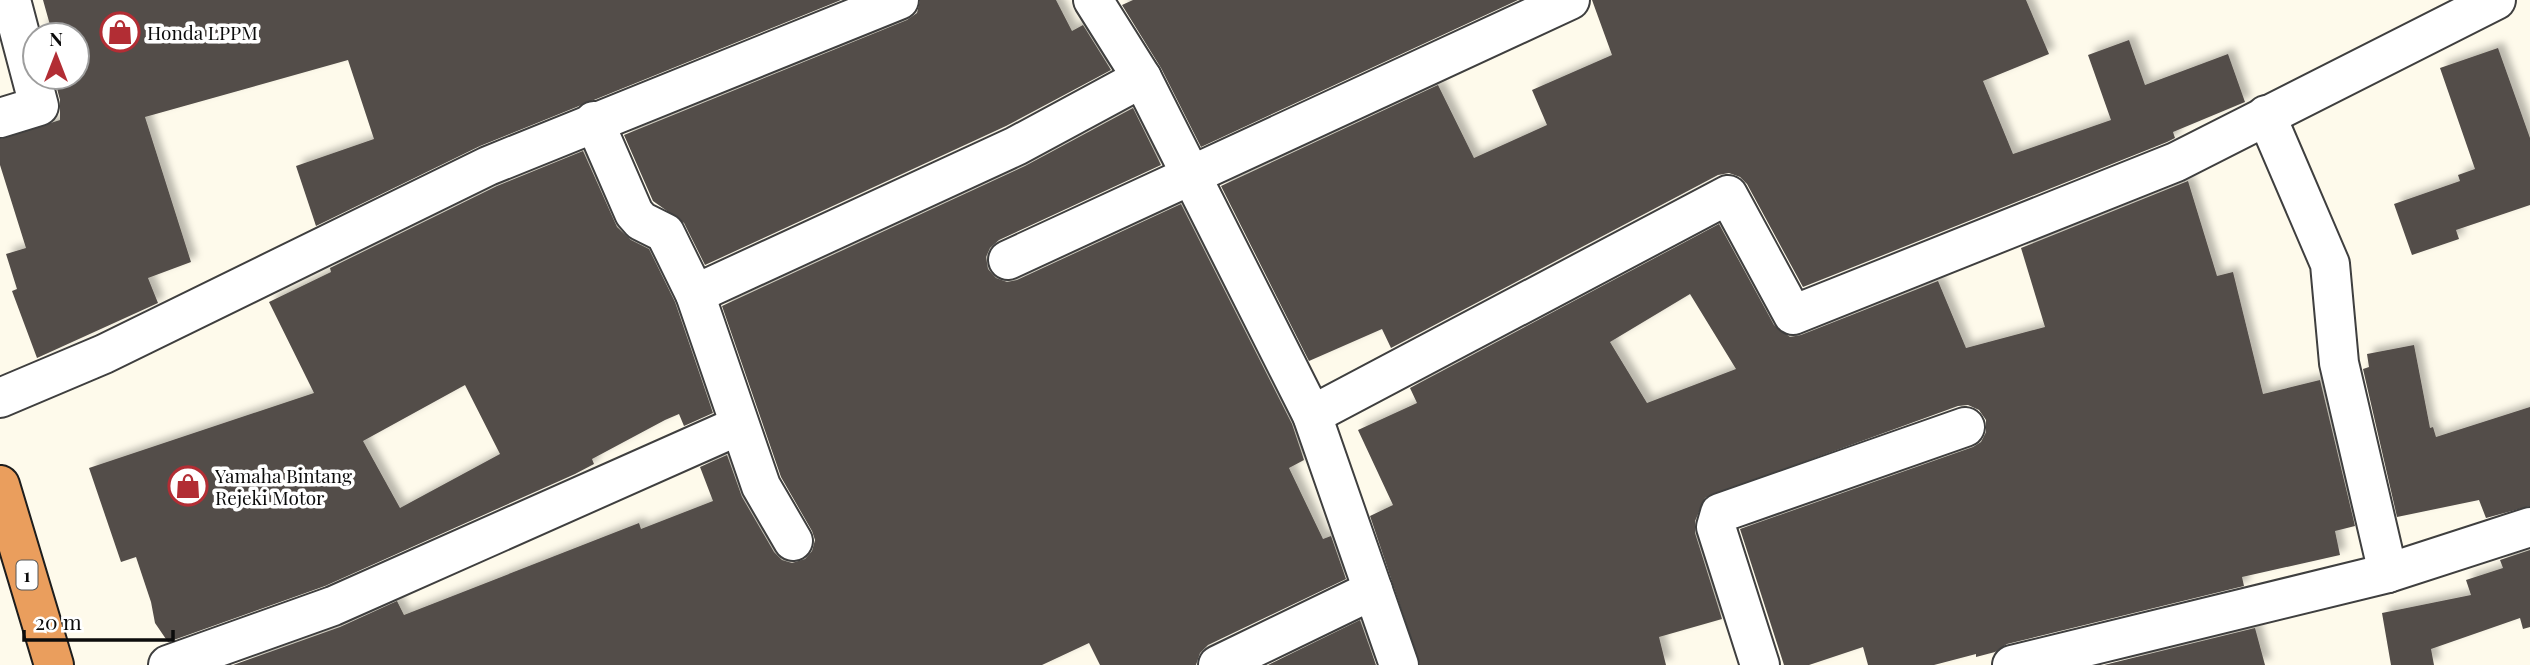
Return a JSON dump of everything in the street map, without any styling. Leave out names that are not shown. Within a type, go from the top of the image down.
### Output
[{"type":"highway","name":"1","points":[[0,485],[54,665]]},
{"type":"street","points":[[0,118],[39,106],[11,0]]},
{"type":"street","points":[[0,398],[104,354],[488,166],[899,0]]},
{"type":"street","points":[[1093,0],[1142,78],[1312,415],[1399,665]]},
{"type":"street","points":[[1008,260],[1570,0]]},
{"type":"street","points":[[1312,415],[1728,195],[1793,315],[2176,162],[2496,0]]},
{"type":"street","points":[[695,294],[1016,146],[1142,78]]},
{"type":"street","points":[[2266,116],[2330,264],[2339,363],[2388,573]]},
{"type":"street","points":[[594,121],[634,214],[640,221],[665,233],[695,294],[738,426],[761,486],[793,541]]},
{"type":"street","points":[[168,665],[333,606],[738,426]]},
{"type":"street","points":[[1760,665],[1716,527],[1720,513],[1965,427]]},
{"type":"street","points":[[2012,665],[2388,573],[2530,527]]},
{"type":"street","points":[[1218,665],[1373,590]]},
{"type":"building","points":[[43,0],[841,0],[480,146],[316,226],[296,166],[374,139],[348,60],[145,117],[191,262],[148,278],[158,303],[37,358],[12,291],[17,289],[6,254],[26,248],[0,165],[0,139],[60,120],[58,91],[91,91],[91,21],[49,21]]},
{"type":"building","points":[[920,0],[1056,0],[1072,31],[1083,25],[1111,70],[1006,126],[705,265],[684,223],[653,201],[624,135],[907,20],[917,13]]},
{"type":"building","points":[[1133,0],[1518,0],[1201,147],[1161,68],[1122,5]]},
{"type":"building","points":[[1592,0],[2026,0],[2049,54],[1983,81],[2013,154],[2111,120],[2088,55],[2129,40],[2145,85],[2228,54],[2245,102],[2173,132],[2175,138],[2167,142],[1803,287],[1747,184],[1740,177],[1729,173],[1718,175],[1391,348],[1382,329],[1309,361],[1221,186],[1438,85],[1474,158],[1547,125],[1532,90],[1612,55]]},
{"type":"building","points":[[2498,48],[2530,138],[2530,205],[2456,230],[2459,239],[2412,255],[2394,204],[2460,181],[2458,175],[2475,169],[2440,68]]},
{"type":"building","points":[[1133,108],[1161,165],[999,240],[990,248],[986,257],[988,269],[996,278],[1007,282],[1017,280],[1181,204],[1292,424],[1304,460],[1289,468],[1323,539],[1331,536],[1346,579],[1208,645],[1200,653],[1196,665],[1100,665],[1089,643],[1042,665],[233,665],[340,627],[397,601],[404,615],[639,523],[641,529],[713,501],[700,467],[727,455],[742,497],[774,552],[782,560],[792,563],[805,559],[812,551],[815,540],[781,477],[722,306],[1025,166]]},
{"type":"building","points":[[583,151],[617,227],[631,240],[649,249],[675,302],[713,413],[684,426],[679,414],[592,459],[594,464],[575,474],[325,586],[168,642],[155,623],[136,557],[121,562],[89,468],[314,393],[269,302],[331,272],[330,268],[497,186]],"holes":[[[465,385],[500,454],[400,508],[363,441]]]},
{"type":"building","points":[[2188,181],[2217,276],[2233,272],[2263,394],[2320,380],[2355,526],[2335,531],[2340,555],[2242,577],[2244,586],[2007,644],[1995,652],[1976,657],[1976,654],[1934,665],[1868,665],[1863,647],[1809,665],[1784,665],[1740,529],[1973,447],[1981,442],[1986,432],[1986,420],[1979,410],[1968,405],[1958,406],[1705,498],[1695,521],[1695,533],[1722,619],[1659,637],[1666,665],[1420,665],[1370,516],[1393,505],[1358,430],[1417,403],[1410,388],[1719,224],[1774,325],[1790,337],[1938,281],[1966,348],[2045,327],[2021,248]],"holes":[[[1690,294],[1736,369],[1647,403],[1610,342]]]},
{"type":"building","points":[[2414,345],[2430,428],[2433,427],[2436,437],[2530,407],[2530,506],[2486,518],[2479,500],[2397,517],[2363,369],[2369,367],[2367,354]]},
{"type":"building","points":[[2530,550],[2530,627],[2523,629],[2520,618],[2431,649],[2434,665],[2391,665],[2382,613],[2471,595],[2466,580],[2503,568],[2500,560]]},
{"type":"building","points":[[1360,620],[1376,665],[1268,665]]},
{"type":"building","points":[[2255,628],[2265,665],[2104,665]]},
{"type":"place","name":"Honda LPPM","points":[[120,32]]},
{"type":"place","name":"Yamaha Bintang Rejeki Motor","points":[[188,486]]}]
